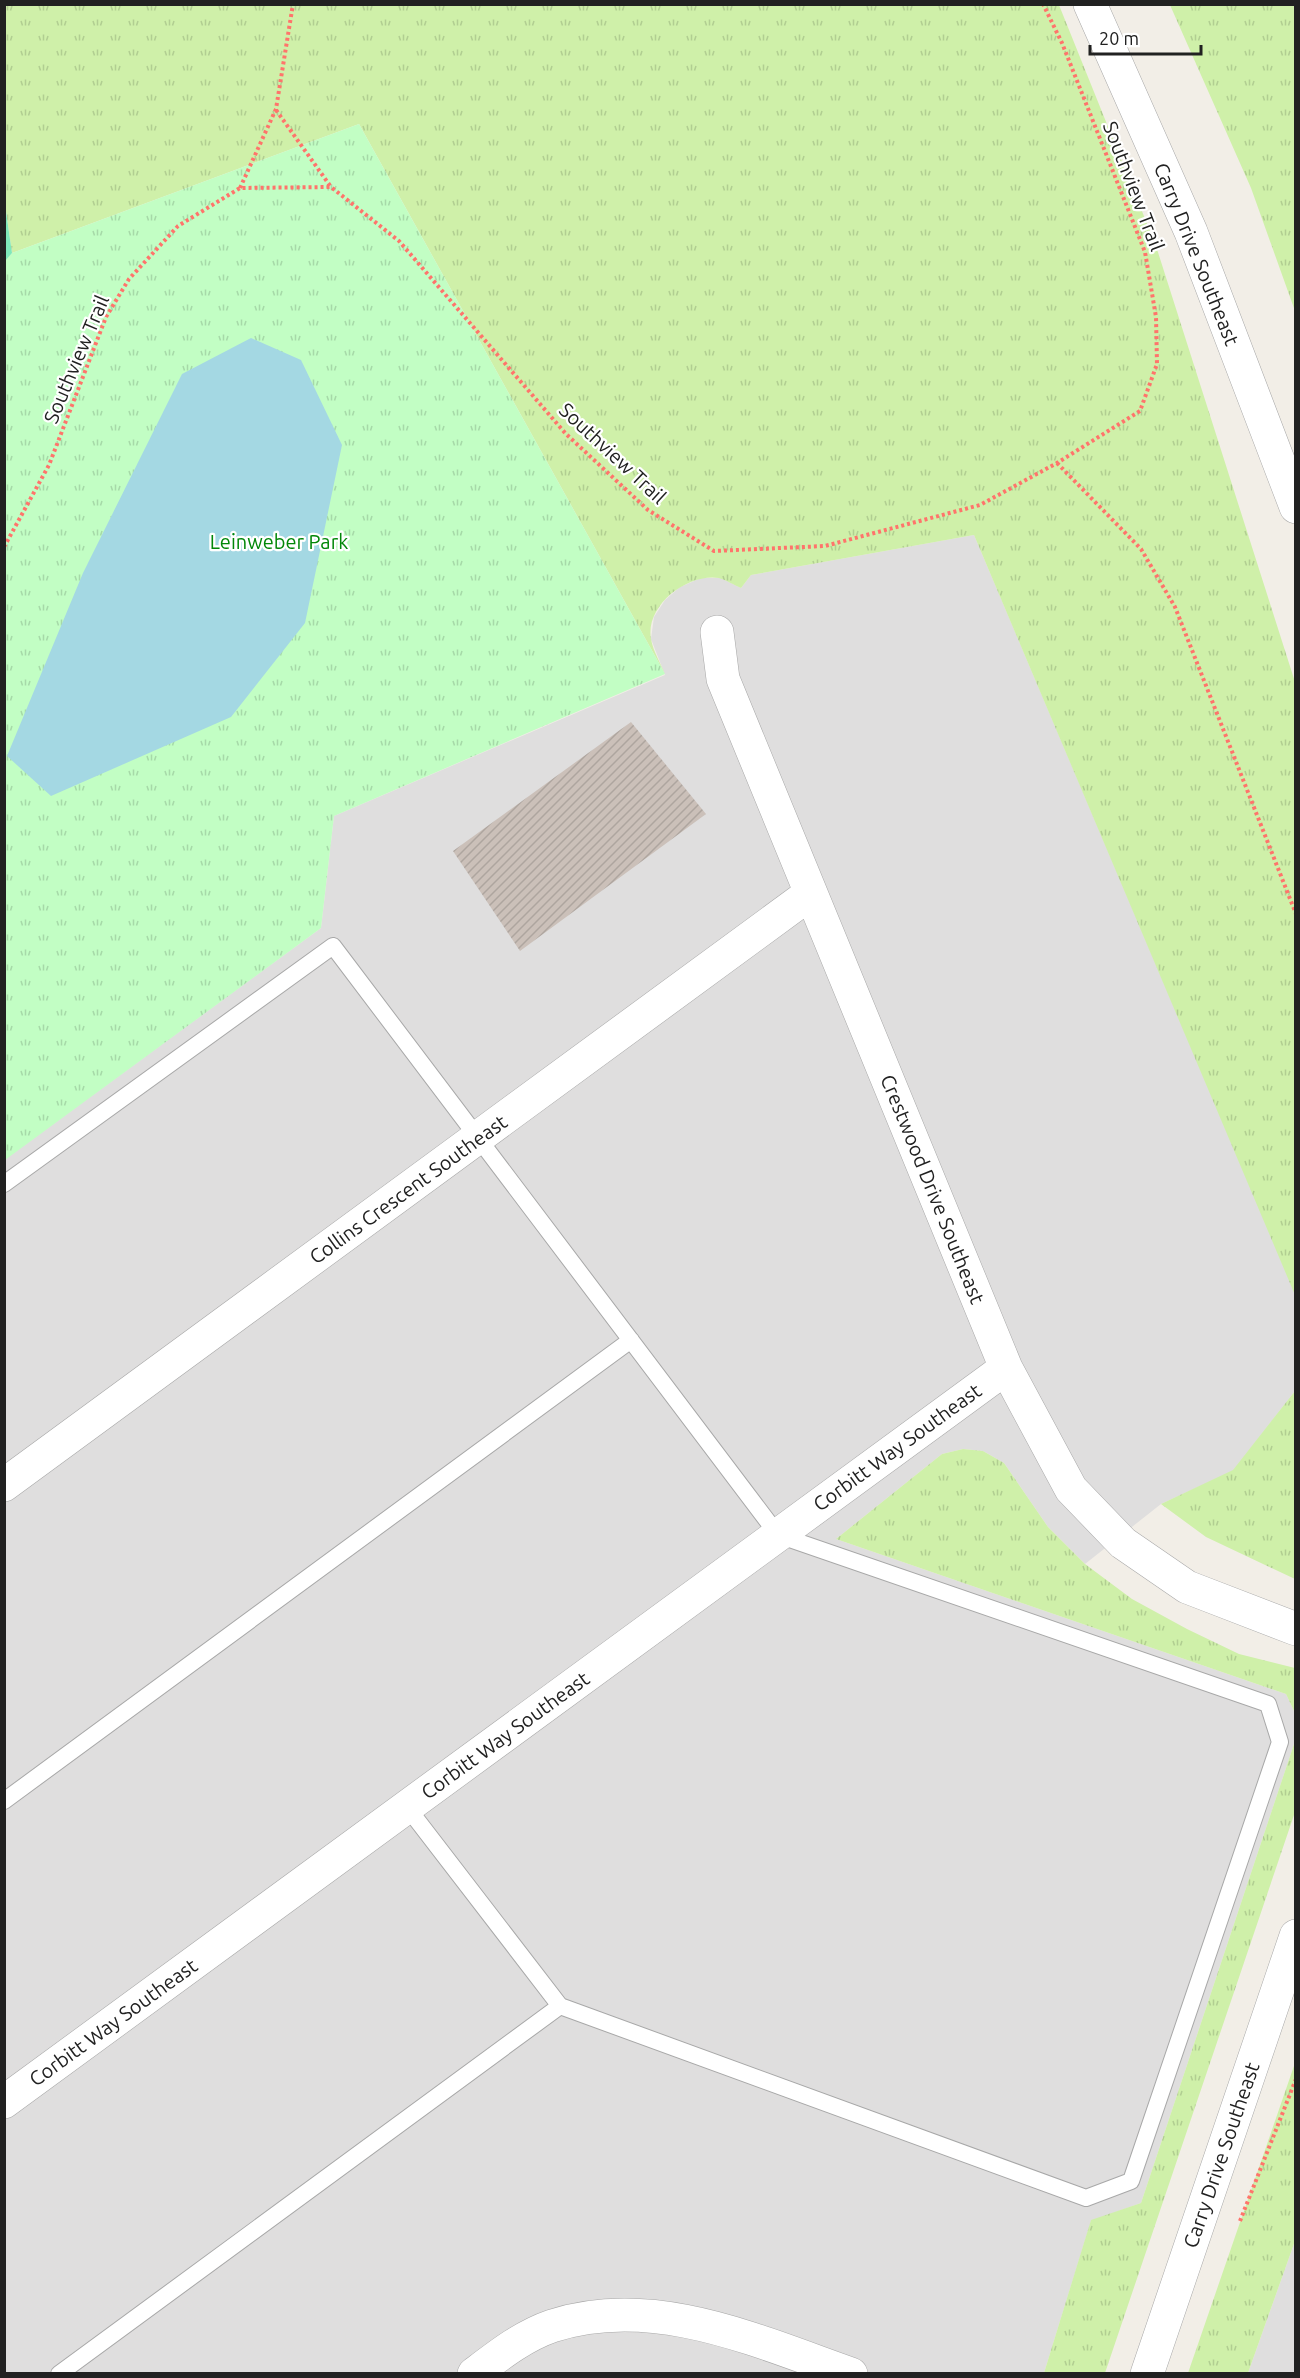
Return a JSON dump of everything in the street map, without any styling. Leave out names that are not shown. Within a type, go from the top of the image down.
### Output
[{"type":"street","name":"Carry Drive Southeast","points":[[1090,4],[1191,232],[1296,507]]},
{"type":"street","name":"Crestwood Drive Southeast","points":[[717,632],[723,679],[1006,1368],[1071,1489],[1124,1543],[1187,1587],[1296,1629]]},
{"type":"street","name":"Collins Crescent Southeast","points":[[4,1485],[811,893]]},
{"type":"street","name":"Corbitt Way Southeast","points":[[4,2102],[1006,1368]]},
{"type":"street","name":"Carry Drive Southeast","points":[[1148,2373],[1296,1936]]},
{"type":"street","points":[[474,2373],[515,2343],[552,2326],[600,2316],[655,2317],[717,2328],[851,2373]]},
{"type":"lane","points":[[4,1184],[333,946],[778,1535],[1268,1704],[1280,1742],[1131,2181],[1086,2198],[560,2006],[407,1807]]},
{"type":"lane","points":[[4,1801],[631,1340]]},
{"type":"lane","points":[[59,2373],[560,2006]]},
{"type":"path","points":[[293,4],[276,109],[240,188],[331,187]]},
{"type":"path","name":"Southview Trail","points":[[276,109],[331,187],[399,242],[566,434],[648,510],[714,551],[825,546],[980,505],[1057,463],[1140,411],[1157,364],[1156,317],[1145,252],[1062,43],[1043,4]]},
{"type":"path","name":"Southview Trail","points":[[4,547],[49,465],[106,317],[129,279],[178,226],[240,188]]},
{"type":"path","points":[[1057,463],[1141,549],[1175,607],[1296,914]]},
{"type":"shaded area","points":[[974,535],[1296,1295],[1295,1391],[1233,1471],[1161,1504],[1085,1564],[1048,1527],[1004,1463],[983,1451],[963,1449],[942,1454],[836,1539],[1286,1694],[1295,1713],[1295,1741],[1141,2203],[1091,2221],[1044,2373],[5,2373],[4,1160],[321,928],[334,816],[665,675],[651,639],[654,617],[665,600],[680,587],[701,578],[721,578],[741,588],[751,575]]},
{"type":"shaded area","points":[[1295,2241],[1295,2373],[1248,2373]]},
{"type":"green space","points":[[4,5],[1059,5],[1156,246],[1295,682],[1295,1295],[974,535],[751,575],[741,588],[719,578],[707,578],[682,586],[662,603],[651,626],[652,644],[665,674],[359,124],[12,253],[4,198]]},
{"type":"green space","points":[[1170,5],[1295,5],[1295,311],[1251,188]]},
{"type":"green space","name":"Leinweber Park","points":[[359,124],[665,674],[334,816],[321,928],[5,1160],[4,261],[12,253]]},
{"type":"green space","points":[[4,198],[12,253],[5,261],[4,261]]},
{"type":"green space","points":[[1295,1391],[1295,1579],[1206,1537],[1161,1504],[1233,1470]]},
{"type":"green space","points":[[963,1449],[983,1451],[1004,1463],[1048,1527],[1085,1564],[1132,1599],[1239,1654],[1295,1668],[1295,1713],[1286,1694],[836,1539],[942,1454]]},
{"type":"green space","points":[[1295,1741],[1295,1812],[1105,2373],[1044,2373],[1091,2220],[1141,2203]]},
{"type":"green space","points":[[1295,2063],[1295,2241],[1248,2373],[1188,2373]]},
{"type":"water","points":[[251,338],[301,360],[342,445],[305,623],[231,717],[51,796],[7,756],[83,573],[182,374]]},
{"type":"building","points":[[631,722],[706,814],[520,951],[453,851]]}]
